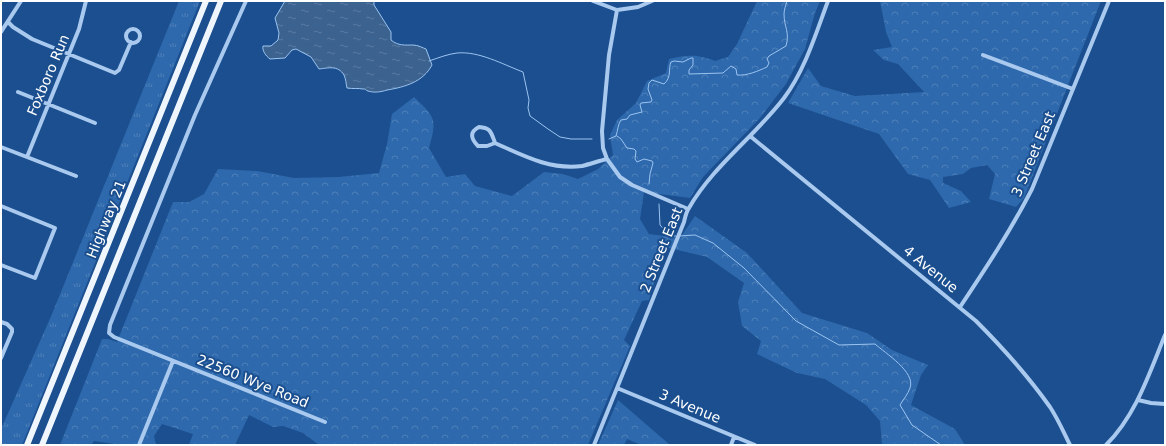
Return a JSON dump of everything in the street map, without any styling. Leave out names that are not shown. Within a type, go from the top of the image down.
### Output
[{"type":"main road","name":"Highway 21","points":[[27,445],[206,1]]},
{"type":"main road","name":"Highway 21","points":[[42,445],[221,1]]},
{"type":"street","points":[[1,32],[21,1]]},
{"type":"street","name":"Foxboro Run","points":[[27,157],[79,29],[86,1]]},
{"type":"street","name":"22560 Wye Road","points":[[246,1],[195,115],[110,325],[109,333],[114,337],[325,422]]},
{"type":"street","points":[[593,1],[618,10],[638,7],[652,1]]},
{"type":"street","name":"2 Street East","points":[[594,445],[688,209],[712,176],[783,99],[796,79],[828,1]]},
{"type":"street","name":"3 Street East","points":[[960,307],[1000,247],[1021,212],[1032,189],[1109,1]]},
{"type":"street","points":[[618,10],[609,55],[602,132],[602,148],[606,159],[620,177],[632,185],[688,209]]},
{"type":"street","points":[[8,22],[32,39],[115,73],[119,70],[131,42]]},
{"type":"street","points":[[983,55],[1072,89]]},
{"type":"street","points":[[18,92],[95,123]]},
{"type":"street","points":[[495,143],[491,132],[486,128],[479,126],[474,129],[472,133],[472,140],[478,146],[487,146],[495,143],[530,159],[549,165],[566,167],[584,165],[606,159]]},
{"type":"street","name":"4 Avenue","points":[[750,136],[960,307],[1005,351],[1039,393],[1051,409],[1070,445]]},
{"type":"street","points":[[1,147],[76,176]]},
{"type":"street","points":[[1,206],[55,228],[35,278],[1,265]]},
{"type":"street","points":[[1,322],[7,324],[12,329],[11,336],[1,358]]},
{"type":"street","points":[[1106,445],[1117,435],[1131,415],[1165,335]]},
{"type":"street","points":[[139,445],[173,361]]},
{"type":"street","name":"3 Avenue","points":[[617,388],[755,445]]},
{"type":"street","points":[[1138,400],[1165,404]]},
{"type":"street","points":[[731,445],[734,437]]},
{"type":"green space","points":[[179,1],[200,1],[22,445],[1,445],[1,429],[52,314]]},
{"type":"green space","points":[[757,1],[820,1],[805,49],[786,84],[760,118],[703,177],[690,198],[644,192],[640,219],[649,234],[680,238],[695,216],[747,253],[802,313],[867,333],[892,350],[928,365],[921,375],[911,405],[955,429],[965,445],[882,444],[880,421],[866,405],[825,379],[797,373],[757,354],[761,341],[742,326],[738,302],[744,283],[707,257],[665,247],[649,300],[642,301],[624,340],[630,346],[588,445],[319,445],[303,433],[283,426],[273,427],[249,415],[235,445],[189,445],[193,434],[162,424],[154,436],[156,445],[121,445],[94,441],[91,445],[60,445],[102,339],[117,342],[173,202],[189,202],[204,194],[218,169],[257,171],[294,178],[338,177],[379,173],[387,144],[392,114],[414,97],[427,110],[433,120],[434,125],[429,148],[446,177],[465,174],[475,186],[512,196],[544,172],[563,174],[578,179],[598,169],[613,155],[610,135],[617,120],[636,103],[647,81],[666,73],[669,59],[692,56],[703,57],[715,61],[728,57],[737,44]]},
{"type":"green space","points":[[880,1],[1101,1],[1024,198],[1016,207],[989,199],[995,174],[987,165],[971,168],[963,174],[943,177],[943,183],[961,191],[971,202],[949,208],[930,180],[908,174],[879,134],[788,103],[808,68],[821,86],[855,96],[924,92],[898,64],[884,60],[873,50],[892,47],[886,32]]},
{"type":"green space","points":[[618,400],[670,445],[641,445],[627,439],[624,445],[598,445]]},
{"type":"water","points":[[285,1],[374,1],[374,5],[391,32],[391,40],[399,44],[415,45],[426,49],[432,65],[424,76],[413,83],[375,92],[368,91],[366,89],[347,88],[346,80],[342,72],[336,68],[319,69],[311,57],[296,49],[292,50],[285,58],[270,59],[263,50],[263,46],[271,46],[278,40],[279,33],[275,18]]},
{"type":"waterway","points":[[616,136],[621,120],[627,119],[630,115],[642,112],[640,105],[641,103],[651,102],[652,100],[648,89],[649,83],[652,80],[664,84],[669,76],[671,62],[683,62],[693,58],[693,65],[689,70],[689,74],[723,73],[731,66],[736,69],[737,75],[745,75],[767,67],[769,63],[767,59],[769,56],[786,46],[787,33],[784,14],[787,1]]},
{"type":"waterway","points":[[429,61],[450,54],[474,54],[523,72],[529,100],[528,108],[530,116],[560,137],[571,139],[592,139]]},
{"type":"waterway","points":[[609,139],[616,136]]},
{"type":"waterway","points":[[617,136],[627,148],[634,149],[636,151],[635,159],[637,162],[644,159],[652,161],[653,163],[649,184]]},
{"type":"waterway","points":[[659,204],[660,225],[670,236],[676,236]]},
{"type":"waterway","points":[[679,236],[695,235],[713,243],[744,268],[796,321],[839,345],[875,344],[904,369],[911,382],[907,395],[900,405],[912,425],[941,445]]}]
